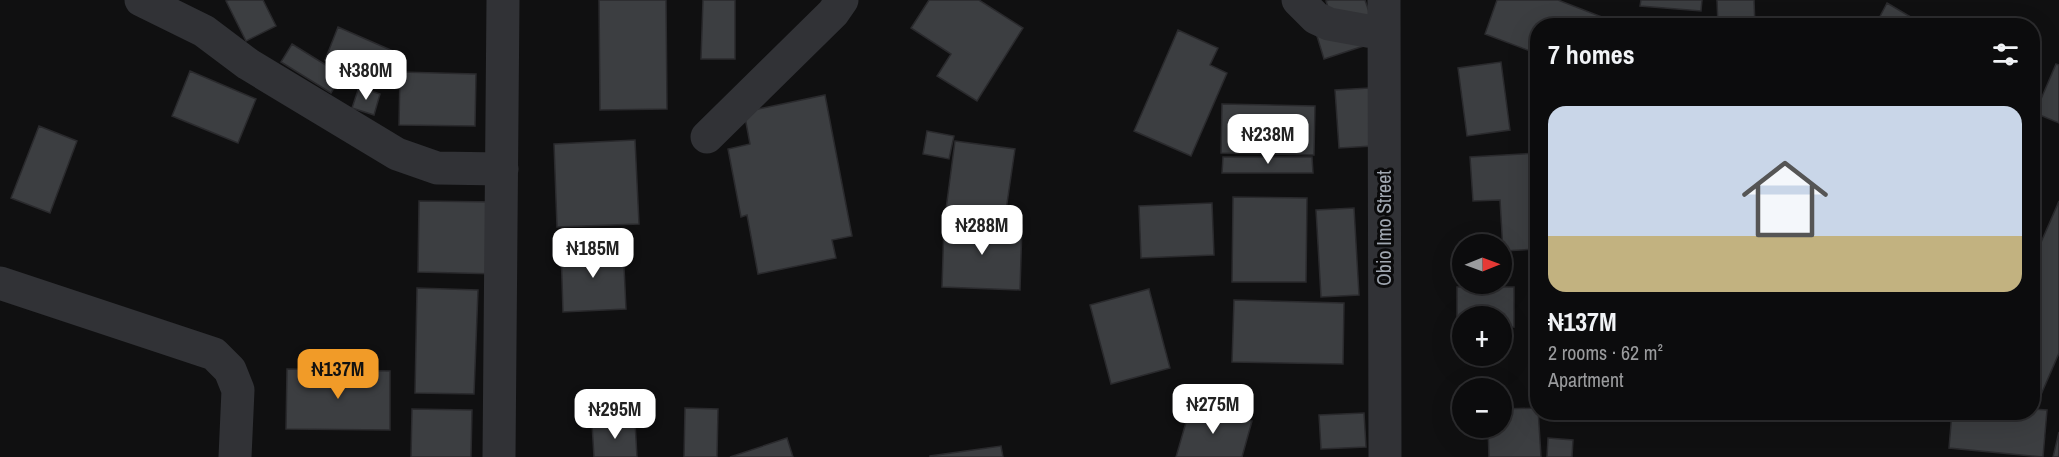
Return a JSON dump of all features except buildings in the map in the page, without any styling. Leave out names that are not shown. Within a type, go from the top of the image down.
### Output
[{"type":"street","points":[[141,0],[204,31],[248,64],[397,154],[437,168],[502,168]]},
{"type":"street","points":[[499,457],[503,0]]},
{"type":"street","points":[[707,137],[833,13],[842,0]]},
{"type":"street","points":[[1298,0],[1316,18],[1329,24],[1384,34]]},
{"type":"street","name":"Obio Imo Street","points":[[1384,0],[1385,457]]},
{"type":"street","points":[[0,283],[214,354],[230,370],[238,390],[235,457]]}]
